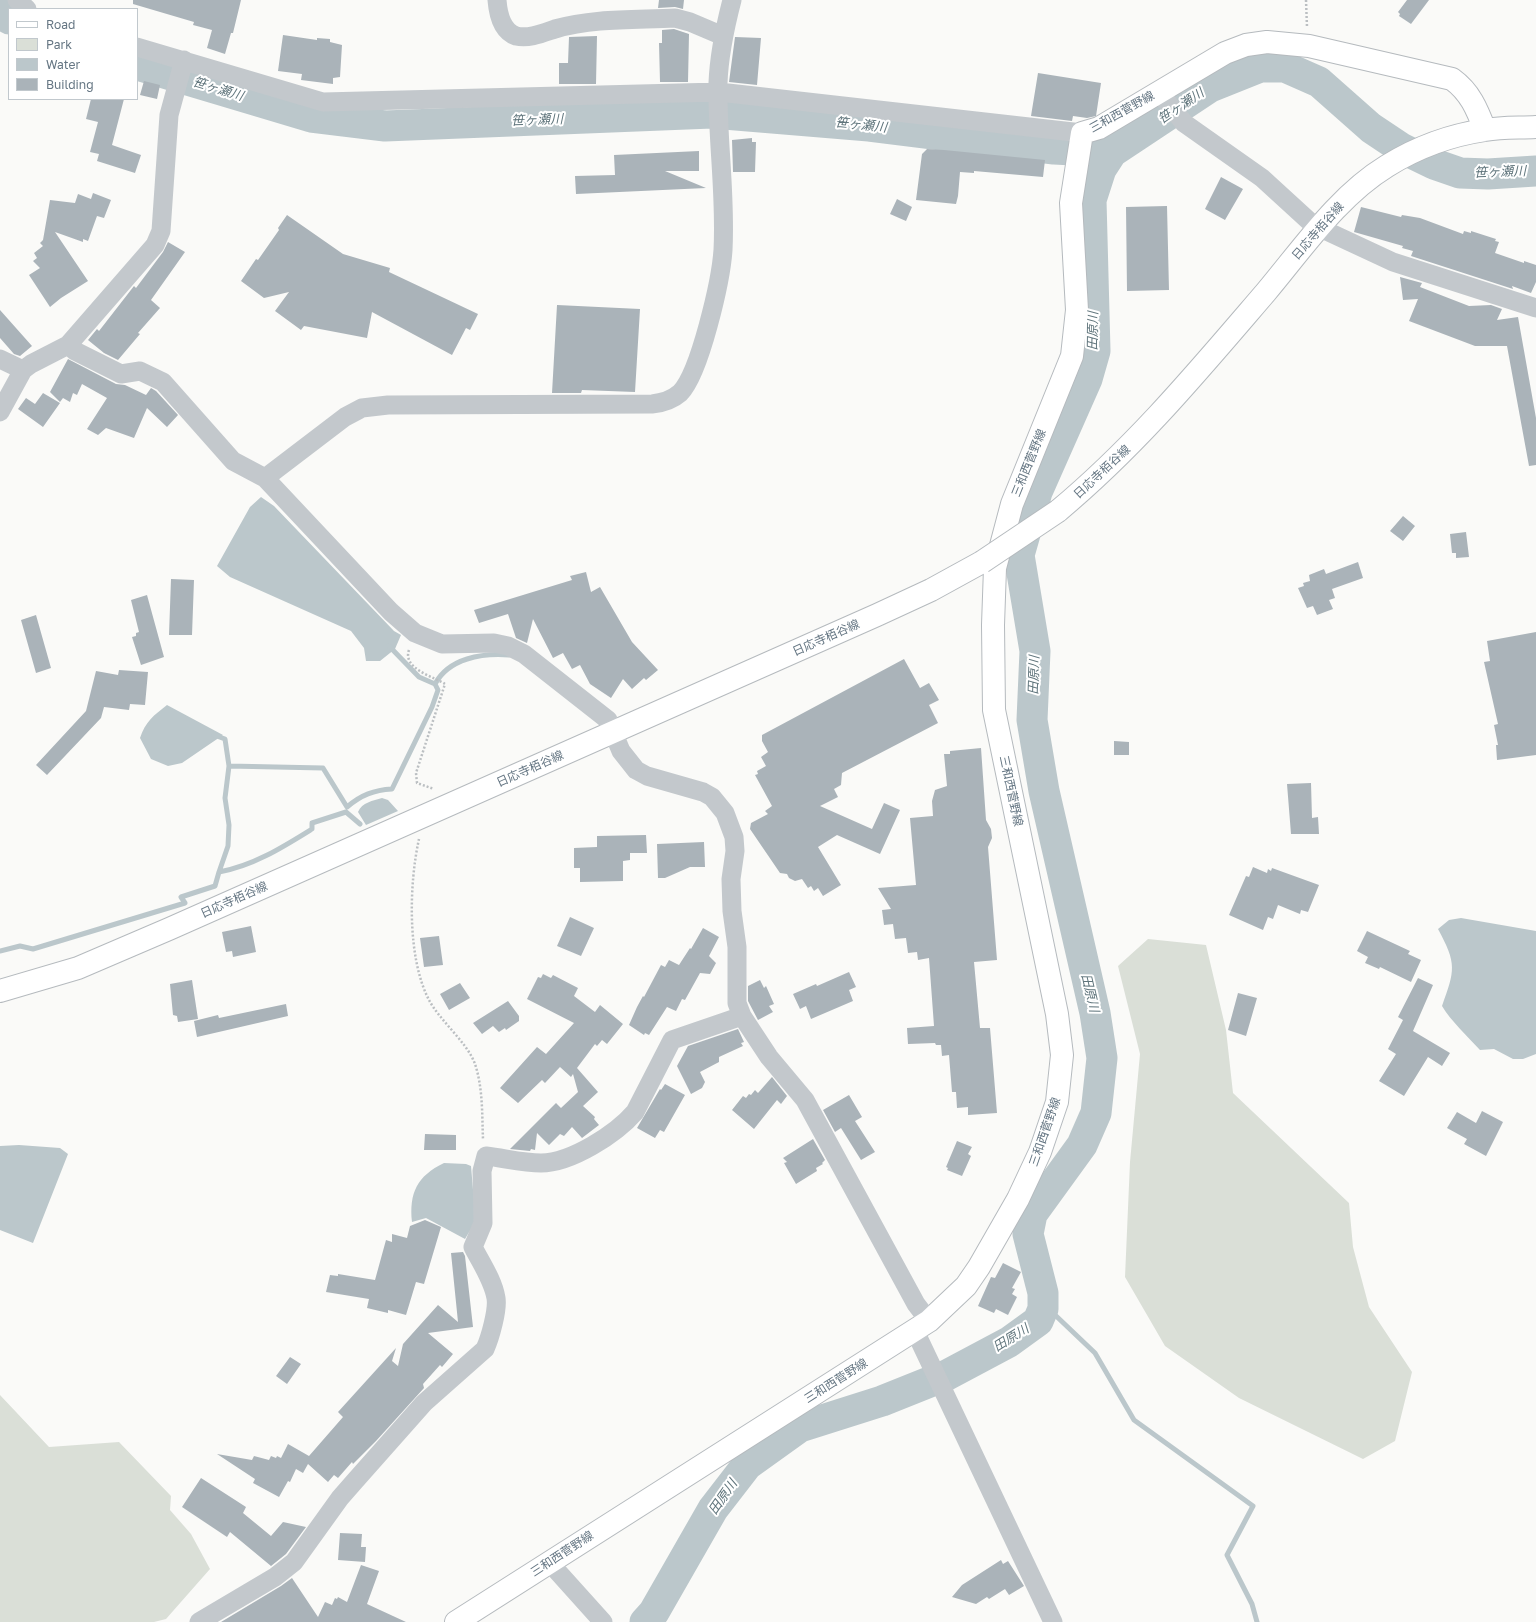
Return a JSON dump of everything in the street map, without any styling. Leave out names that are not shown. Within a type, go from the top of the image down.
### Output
[{"type":"main road","name":"三和西菅野線","points":[[456,1622],[922,1326],[966,1286],[991,1248],[1018,1200],[1040,1152],[1057,1102],[1062,1055],[1058,1014],[994,710],[993,625],[995,568],[1012,504],[1072,356],[1077,310],[1071,203],[1080,145],[1099,128],[1162,96],[1225,53],[1246,45],[1267,42],[1309,46],[1452,79],[1461,86],[1475,104],[1485,130]]},
{"type":"main road","name":"日応寺栢谷線","points":[[0,991],[78,968],[877,615],[931,590],[982,562],[1058,512],[1095,480],[1134,442],[1174,398],[1348,196],[1387,166],[1433,143],[1485,130],[1536,127]]},
{"type":"street","points":[[17,0],[26,8]]},
{"type":"street","points":[[497,0],[498,14],[507,29],[514,35],[524,37],[574,24],[675,18],[690,22],[723,36]]},
{"type":"street","points":[[265,478],[345,417],[362,408],[388,405],[652,404],[666,402],[680,393],[691,376],[704,343],[723,250],[719,96],[723,36],[732,0]]},
{"type":"street","points":[[138,47],[183,62],[323,102],[719,96],[1080,145]]},
{"type":"street","points":[[0,412],[23,370],[31,364],[68,345],[155,245],[161,231],[169,114],[183,62]]},
{"type":"street","points":[[1162,96],[1184,123],[1262,178],[1309,221],[1320,228],[1393,262],[1536,308]]},
{"type":"street","points":[[68,345],[75,352],[121,374],[140,371],[163,382],[233,461],[265,478],[391,612],[415,633],[442,644],[494,643],[508,646],[524,654],[608,720],[621,751],[636,770],[647,776],[703,792],[720,804],[730,823],[734,836],[735,851],[731,879],[732,911],[737,947],[737,1003],[742,1016],[769,1058],[805,1100],[916,1304],[934,1371],[1053,1622]]},
{"type":"street","points":[[0,359],[23,370]]},
{"type":"street","points":[[200,1622],[275,1577],[294,1562],[340,1498],[424,1403],[485,1349],[490,1339],[497,1300],[493,1288],[473,1248],[483,1223],[482,1171],[486,1156],[542,1163],[572,1156],[589,1149],[626,1122],[634,1112],[672,1040],[742,1016]]},
{"type":"street","points":[[549,1562],[603,1622]]},
{"type":"path","points":[[1306,0],[1309,46]]},
{"type":"path","points":[[415,633],[408,653],[411,661],[418,671],[446,684],[418,765],[417,783],[445,793],[458,800]]},
{"type":"path","points":[[425,815],[415,858],[412,918],[414,948],[421,982],[430,1001],[474,1063],[482,1098],[483,1140],[486,1156]]},
{"type":"green space","points":[[1148,939],[1206,945],[1226,1030],[1233,1093],[1349,1203],[1353,1247],[1369,1307],[1412,1372],[1395,1441],[1363,1459],[1239,1398],[1165,1346],[1125,1277],[1130,1162],[1140,1054],[1118,966]]},
{"type":"green space","points":[[0,1395],[49,1447],[119,1442],[171,1496],[170,1510],[191,1534],[210,1569],[166,1619],[154,1622],[0,1622]]},
{"type":"water","points":[[261,497],[274,506],[394,631],[401,635],[395,649],[380,661],[366,661],[364,648],[351,631],[230,577],[217,566],[250,507]]},
{"type":"water","points":[[167,705],[223,735],[182,763],[168,766],[151,759],[140,738],[150,719]]},
{"type":"water","points":[[382,798],[388,800],[398,811],[366,825],[358,812],[362,806],[368,802]]},
{"type":"water","points":[[1461,918],[1536,931],[1536,1054],[1523,1059],[1513,1059],[1494,1049],[1480,1050],[1455,1023],[1442,1006],[1450,984],[1452,967],[1451,959],[1438,929],[1449,920]]},
{"type":"water","points":[[19,1145],[60,1148],[68,1154],[33,1243],[0,1230],[0,1146]]},
{"type":"water","points":[[444,1163],[466,1164],[471,1166],[475,1213],[474,1224],[465,1239],[426,1218],[412,1222],[412,1202],[417,1186],[427,1174]]},
{"type":"building","points":[[133,0],[241,0],[233,33],[231,33],[225,54],[207,48],[212,30],[193,25],[194,22],[133,4]]},
{"type":"building","points":[[659,0],[684,0],[683,9],[675,7],[658,8]]},
{"type":"building","points":[[1407,0],[1429,0],[1411,24],[1399,16],[1400,14],[1398,12]]},
{"type":"building","points":[[674,29],[689,34],[688,82],[660,82],[659,43],[662,43],[662,30]]},
{"type":"building","points":[[283,35],[317,40],[317,38],[330,39],[330,42],[342,45],[340,77],[333,78],[333,84],[301,80],[302,74],[278,71]]},
{"type":"building","points":[[597,36],[596,84],[559,84],[559,63],[568,63],[569,37]]},
{"type":"building","points":[[735,37],[761,38],[757,85],[729,82]]},
{"type":"building","points":[[1038,73],[1101,83],[1096,116],[1087,118],[1073,116],[1072,121],[1031,116]]},
{"type":"building","points":[[144,81],[160,85],[157,99],[140,95]]},
{"type":"building","points":[[91,100],[124,100],[112,145],[141,155],[135,173],[97,161],[99,154],[90,152],[98,122],[86,119]]},
{"type":"building","points":[[752,138],[752,142],[756,142],[755,172],[733,172],[732,140]]},
{"type":"building","points":[[927,149],[1045,160],[1043,177],[974,171],[974,173],[960,172],[956,204],[916,200],[922,154]]},
{"type":"building","points":[[699,151],[699,171],[665,171],[706,188],[576,194],[575,176],[615,175],[614,155]]},
{"type":"building","points":[[1221,177],[1243,189],[1225,220],[1205,209]]},
{"type":"building","points":[[93,193],[111,200],[104,218],[97,216],[88,241],[83,239],[83,242],[55,232],[88,281],[61,298],[50,307],[29,275],[40,268],[33,261],[37,258],[34,253],[43,246],[40,243],[43,240],[50,200],[75,203],[78,194],[91,199]]},
{"type":"building","points":[[897,199],[912,207],[906,221],[890,214]]},
{"type":"building","points":[[1167,206],[1169,290],[1127,291],[1126,207]]},
{"type":"building","points":[[1361,207],[1401,217],[1402,215],[1420,218],[1463,234],[1464,231],[1471,233],[1471,231],[1496,239],[1495,241],[1499,242],[1495,253],[1524,263],[1524,261],[1536,265],[1536,282],[1531,293],[1512,286],[1513,289],[1411,256],[1413,251],[1402,248],[1403,246],[1354,232]]},
{"type":"building","points":[[287,215],[343,254],[390,268],[389,272],[478,314],[470,330],[466,328],[452,355],[372,312],[367,338],[304,326],[301,330],[275,311],[289,292],[264,298],[241,281],[279,230],[278,228]]},
{"type":"building","points":[[168,242],[185,252],[151,300],[160,308],[138,333],[140,334],[118,360],[104,353],[88,340],[97,329],[99,331],[134,286],[136,288],[163,252]]},
{"type":"building","points":[[1400,277],[1422,283],[1420,287],[1469,306],[1491,305],[1502,309],[1497,320],[1518,317],[1536,418],[1536,465],[1529,466],[1507,346],[1475,346],[1409,321],[1418,299],[1403,300]]},
{"type":"building","points":[[557,305],[640,309],[635,392],[582,390],[581,393],[552,393]]},
{"type":"building","points":[[0,310],[32,346],[20,356],[14,354],[0,338]]},
{"type":"building","points":[[68,359],[116,384],[125,385],[146,395],[151,388],[156,391],[178,415],[167,427],[147,408],[134,438],[106,428],[98,435],[87,429],[107,398],[82,384],[77,395],[73,393],[70,402],[63,398],[60,402],[50,392]]},
{"type":"building","points":[[43,393],[60,403],[43,427],[18,409],[26,398],[35,404]]},
{"type":"building","points":[[1403,516],[1415,526],[1403,541],[1390,531]]},
{"type":"building","points":[[1466,532],[1469,557],[1456,558],[1456,553],[1452,553],[1450,534]]},
{"type":"building","points":[[1358,562],[1363,578],[1332,589],[1335,598],[1329,600],[1333,609],[1317,615],[1313,606],[1307,608],[1298,588],[1304,586],[1303,583],[1310,581],[1309,575],[1324,569],[1326,574]]},
{"type":"building","points":[[586,572],[591,592],[600,587],[632,642],[658,670],[646,680],[644,678],[632,689],[623,679],[611,698],[590,684],[580,665],[572,669],[563,653],[553,658],[533,619],[527,643],[516,638],[508,614],[479,623],[474,610],[572,580],[570,576]]},
{"type":"building","points":[[171,579],[194,580],[192,635],[169,635]]},
{"type":"building","points":[[147,595],[164,657],[141,665],[132,637],[136,636],[136,633],[139,632],[131,600]]},
{"type":"building","points":[[36,615],[51,668],[36,673],[21,620]]},
{"type":"building","points":[[1536,632],[1536,755],[1497,760],[1496,745],[1498,745],[1494,725],[1498,724],[1484,662],[1490,661],[1487,641]]},
{"type":"building","points":[[904,659],[920,688],[929,683],[939,700],[929,705],[938,723],[842,773],[841,785],[834,789],[838,797],[820,806],[872,829],[884,803],[900,810],[880,854],[837,835],[818,847],[841,885],[823,896],[818,888],[814,891],[811,886],[808,888],[802,879],[795,881],[789,878],[787,874],[780,873],[750,829],[751,823],[768,814],[765,811],[772,806],[755,775],[758,774],[757,771],[766,766],[761,757],[768,752],[762,741],[762,735]]},
{"type":"building","points":[[119,670],[148,672],[145,705],[130,704],[129,710],[104,707],[101,718],[47,775],[36,765],[86,711],[96,671],[118,675]]},
{"type":"building","points":[[1114,741],[1129,742],[1129,755],[1114,755]]},
{"type":"building","points":[[981,748],[986,820],[991,829],[992,838],[988,847],[997,960],[974,962],[980,1028],[990,1028],[997,1113],[968,1115],[968,1107],[957,1108],[956,1092],[952,1092],[949,1055],[942,1056],[941,1045],[936,1045],[935,1043],[908,1044],[907,1028],[934,1026],[929,958],[918,960],[917,952],[908,953],[906,938],[895,939],[893,924],[884,925],[882,910],[891,909],[878,888],[916,885],[910,818],[933,816],[932,801],[935,790],[947,786],[944,754],[950,754],[950,751]]},
{"type":"building","points":[[1311,783],[1312,818],[1318,817],[1319,834],[1291,834],[1287,784]]},
{"type":"building","points":[[646,835],[647,853],[630,853],[630,860],[623,861],[623,881],[580,882],[580,868],[574,868],[574,848],[597,847],[597,836]]},
{"type":"building","points":[[704,842],[705,867],[690,867],[665,878],[658,878],[657,844]]},
{"type":"building","points":[[1253,867],[1267,873],[1268,869],[1271,871],[1272,868],[1319,885],[1308,912],[1301,910],[1300,914],[1278,905],[1273,919],[1268,917],[1263,930],[1229,915],[1246,876],[1249,877]]},
{"type":"building","points":[[570,917],[594,928],[581,956],[557,946]]},
{"type":"building","points":[[251,926],[256,952],[233,957],[232,951],[226,952],[222,932]]},
{"type":"building","points":[[703,928],[719,937],[709,956],[716,963],[710,974],[700,973],[685,1000],[682,999],[676,1011],[667,1007],[649,1035],[645,1033],[644,1035],[629,1025],[643,996],[644,997],[661,965],[665,967],[669,960],[679,965],[690,948],[691,949]]},
{"type":"building","points":[[1367,931],[1410,951],[1408,954],[1421,960],[1411,982],[1380,967],[1379,969],[1365,963],[1368,957],[1357,951]]},
{"type":"building","points":[[439,936],[443,965],[424,967],[420,938]]},
{"type":"building","points":[[849,972],[856,987],[849,990],[853,1001],[811,1019],[806,1006],[800,1009],[793,994],[816,984],[817,986]]},
{"type":"building","points":[[543,974],[551,978],[553,975],[578,988],[574,996],[595,1012],[600,1005],[623,1024],[607,1044],[602,1040],[597,1046],[595,1044],[577,1068],[598,1092],[583,1106],[595,1117],[594,1119],[599,1125],[582,1138],[572,1127],[564,1136],[560,1134],[549,1145],[537,1133],[535,1150],[510,1149],[556,1103],[561,1108],[578,1092],[573,1074],[571,1077],[560,1067],[545,1083],[542,1080],[518,1103],[500,1088],[537,1047],[546,1054],[574,1023],[527,999],[538,977],[541,978]]},
{"type":"building","points":[[1418,978],[1433,985],[1413,1031],[1450,1053],[1442,1066],[1428,1057],[1404,1096],[1379,1081],[1396,1054],[1388,1049],[1403,1020],[1398,1017]]},
{"type":"building","points":[[192,980],[198,1019],[178,1022],[177,1016],[173,1015],[170,984]]},
{"type":"building","points":[[760,980],[764,988],[766,986],[774,1004],[769,1006],[773,1012],[758,1020],[748,1001],[748,986]]},
{"type":"building","points":[[460,983],[470,998],[449,1010],[440,994]]},
{"type":"building","points":[[1238,993],[1257,998],[1246,1036],[1228,1030]]},
{"type":"building","points":[[508,1001],[519,1016],[519,1021],[506,1030],[505,1028],[499,1032],[493,1026],[482,1034],[473,1023]]},
{"type":"building","points":[[286,1004],[288,1016],[197,1037],[194,1021],[218,1015],[219,1018]]},
{"type":"building","points":[[738,1029],[744,1042],[741,1043],[743,1046],[719,1057],[719,1062],[700,1072],[705,1082],[702,1088],[691,1094],[677,1066],[688,1046]]},
{"type":"building","points":[[772,1077],[787,1096],[781,1104],[777,1100],[754,1129],[732,1110],[743,1096],[746,1098],[755,1090],[758,1093]]},
{"type":"building","points":[[665,1084],[685,1095],[664,1132],[660,1130],[655,1138],[637,1128],[660,1089],[661,1090]]},
{"type":"building","points":[[849,1095],[862,1117],[855,1121],[875,1152],[861,1160],[841,1128],[835,1132],[823,1110]]},
{"type":"building","points":[[1482,1111],[1503,1122],[1486,1156],[1464,1144],[1467,1139],[1447,1128],[1457,1112],[1476,1123]]},
{"type":"building","points":[[425,1134],[456,1135],[456,1150],[424,1150]]},
{"type":"building","points":[[813,1139],[825,1160],[822,1163],[823,1164],[816,1168],[817,1171],[796,1184],[784,1163],[787,1162],[783,1158]]},
{"type":"building","points":[[957,1141],[972,1147],[968,1154],[971,1156],[962,1176],[947,1170],[948,1168],[946,1167]]},
{"type":"building","points":[[425,1220],[441,1227],[424,1284],[416,1282],[406,1315],[388,1310],[388,1313],[367,1308],[369,1299],[326,1292],[330,1275],[338,1276],[338,1274],[375,1280],[386,1240],[392,1242],[392,1234],[407,1238],[410,1226]]},
{"type":"building","points":[[463,1252],[465,1256],[473,1327],[428,1333],[453,1354],[442,1367],[440,1365],[423,1384],[424,1388],[376,1441],[353,1464],[352,1462],[338,1478],[334,1475],[328,1482],[308,1464],[303,1473],[296,1469],[290,1482],[288,1481],[279,1497],[253,1483],[255,1479],[217,1454],[252,1460],[254,1456],[269,1460],[271,1456],[281,1458],[288,1444],[309,1456],[343,1417],[338,1412],[396,1348],[392,1361],[398,1366],[403,1344],[438,1305],[458,1322],[451,1253]]},
{"type":"building","points":[[1003,1263],[1021,1272],[1012,1288],[1015,1289],[1012,1294],[1017,1297],[1008,1315],[996,1309],[994,1313],[978,1306],[991,1277],[995,1278]]},
{"type":"building","points":[[290,1357],[301,1364],[287,1384],[276,1376]]},
{"type":"building","points":[[201,1478],[246,1507],[243,1513],[271,1536],[283,1522],[306,1527],[286,1554],[271,1566],[230,1532],[227,1537],[182,1507]]},
{"type":"building","points":[[340,1533],[362,1534],[361,1547],[366,1547],[365,1562],[338,1560]]},
{"type":"building","points":[[1001,1560],[1003,1564],[1008,1561],[1024,1586],[1009,1595],[1005,1589],[989,1599],[987,1597],[976,1604],[952,1597],[962,1585]]},
{"type":"building","points":[[361,1565],[379,1571],[367,1604],[406,1622],[221,1622],[292,1578],[318,1617],[325,1602],[332,1605],[335,1598],[337,1599],[338,1597],[347,1602]]},
{"type":"waterway","name":"笹ヶ瀬川","points":[[0,12],[8,18]]},
{"type":"waterway","name":"笹ヶ瀬川","points":[[138,65],[311,117],[385,126],[712,113],[869,126],[1054,149],[1112,152],[1210,87],[1260,67],[1285,67],[1319,82],[1371,128],[1401,148],[1434,164],[1460,173],[1488,174],[1536,171]]},
{"type":"waterway","name":"田原川","points":[[645,1622],[654,1612],[713,1509],[747,1465],[800,1427],[882,1401],[947,1375],[1009,1342],[1038,1321],[1043,1309],[1043,1293],[1028,1234],[1032,1214],[1082,1145],[1096,1113],[1102,1058],[1095,1013],[1044,791],[1032,720],[1035,651],[1019,555],[1037,492],[1087,379],[1095,351],[1091,200],[1101,169],[1112,152]]},
{"type":"waterway","points":[[389,646],[419,677],[435,684]]},
{"type":"waterway","points":[[229,766],[323,768],[347,807],[357,799],[368,794],[392,789],[432,707],[438,690],[435,684],[441,675],[457,663],[477,656],[509,655]]},
{"type":"waterway","points":[[214,735],[225,739],[229,766],[225,798],[229,825],[228,846],[219,872]]},
{"type":"waterway","points":[[0,951],[20,946],[33,949],[185,903],[181,897],[215,886],[219,872],[256,861],[312,829],[312,823],[346,812],[360,824]]},
{"type":"waterway","points":[[1043,1309],[1054,1314],[1095,1353],[1134,1420],[1253,1506],[1227,1555],[1252,1604],[1257,1622]]}]
